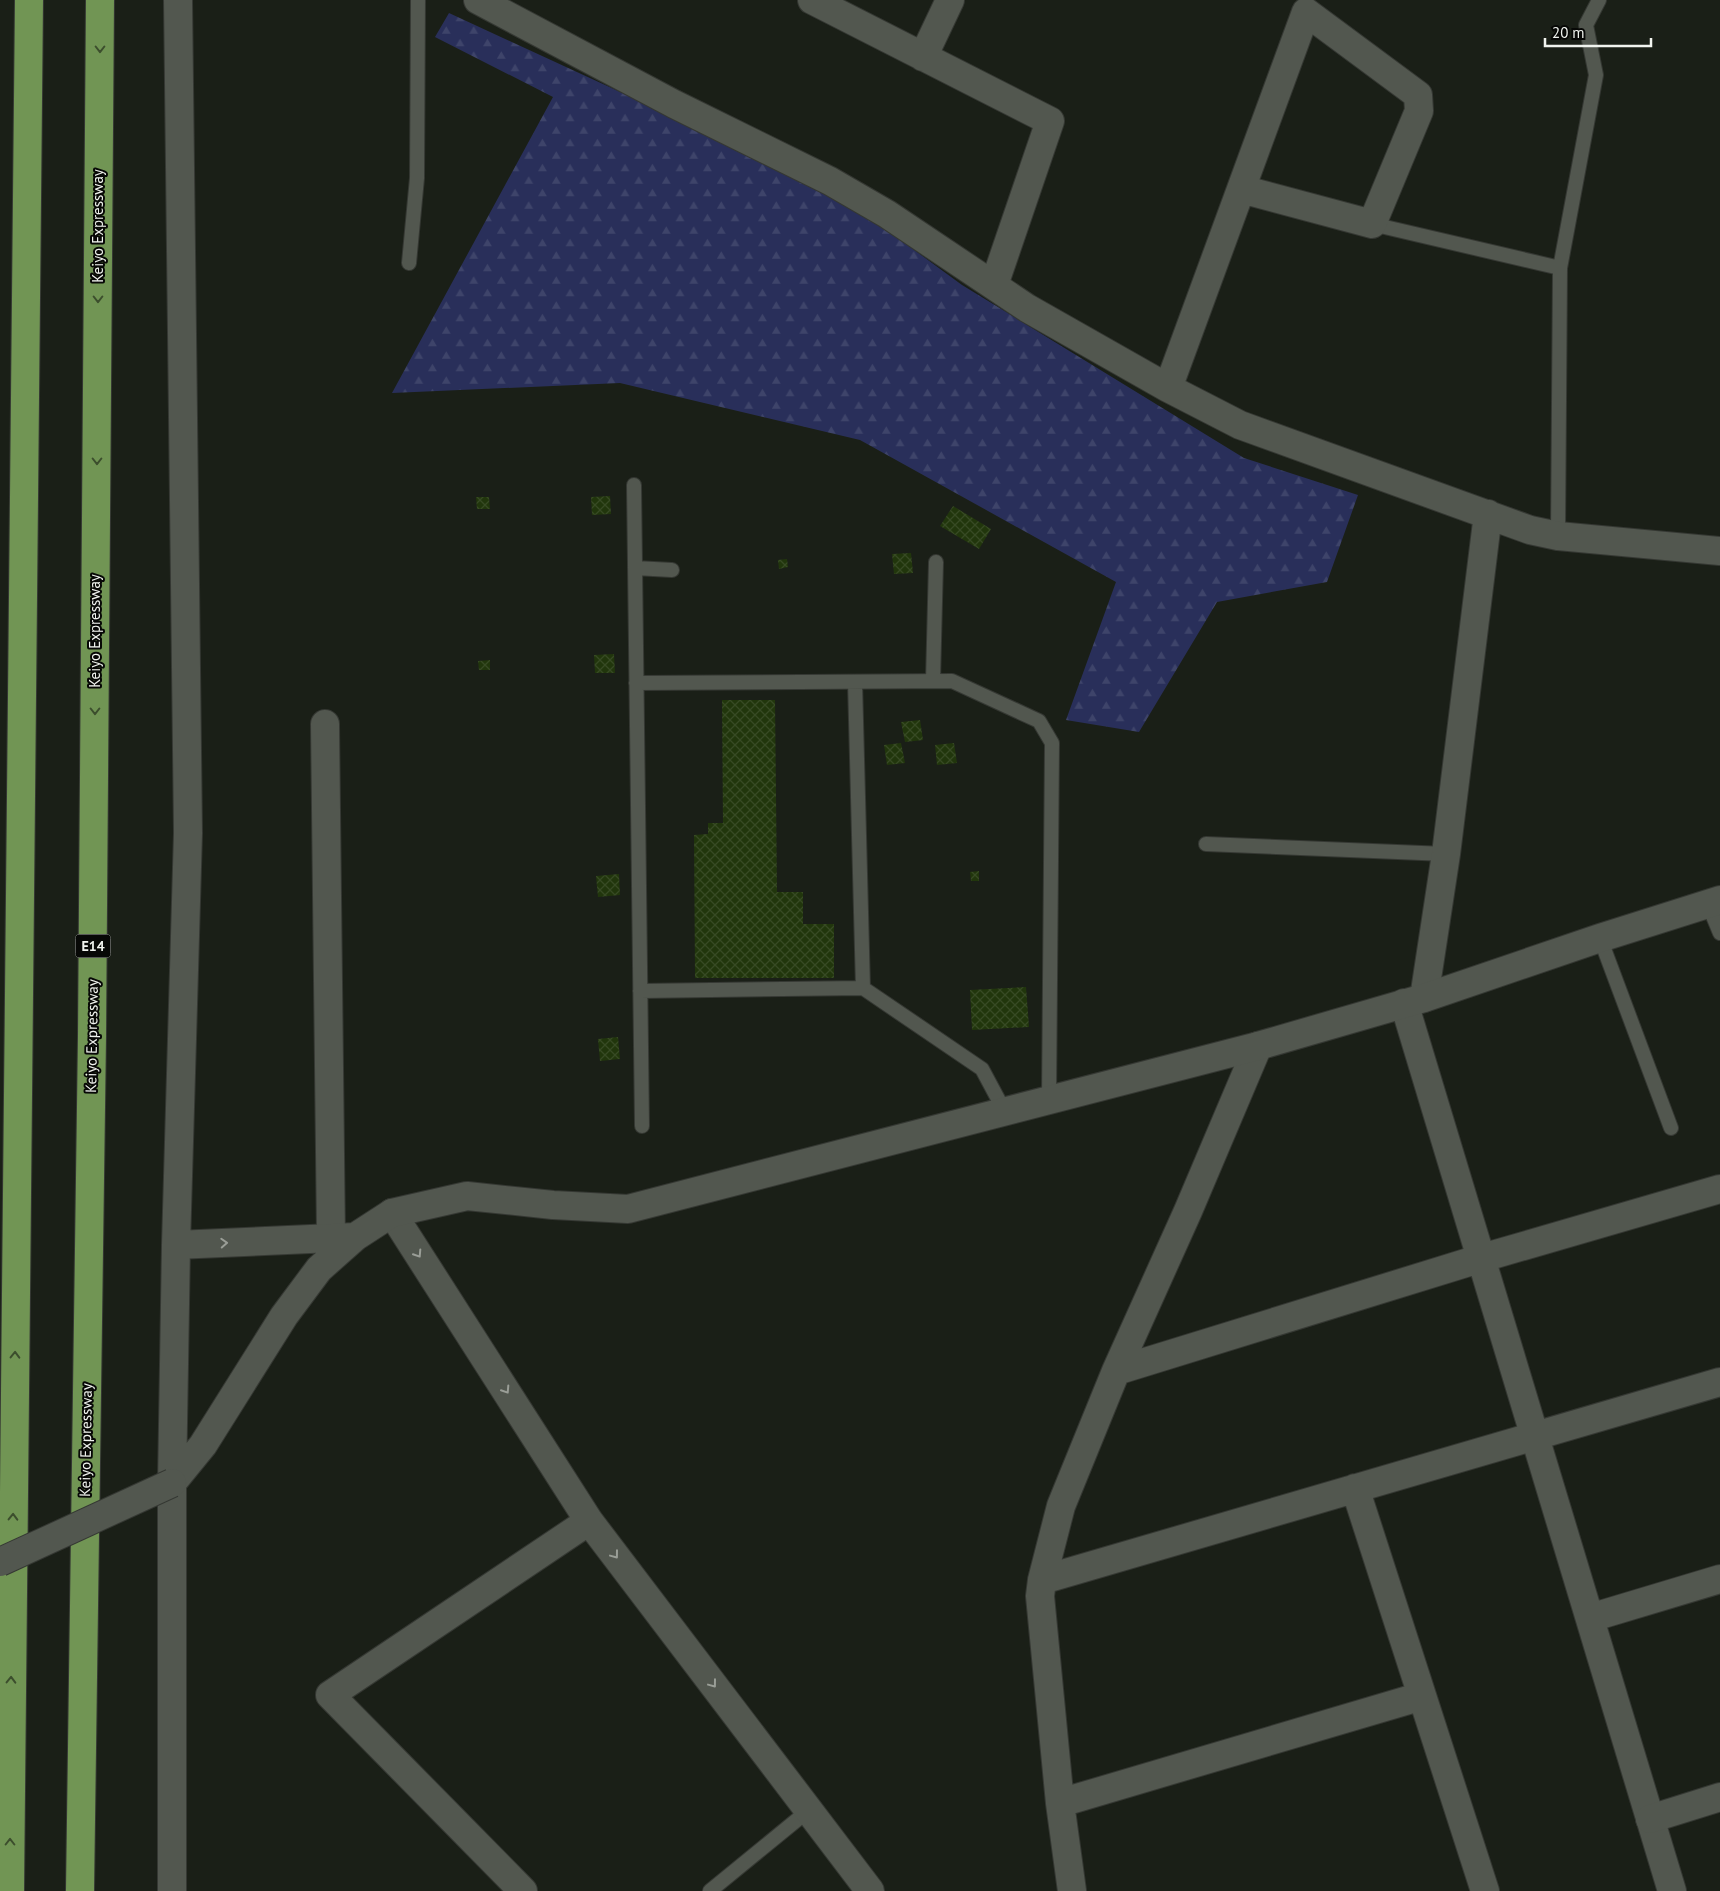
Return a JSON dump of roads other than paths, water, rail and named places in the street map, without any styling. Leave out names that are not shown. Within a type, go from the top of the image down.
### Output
[{"type":"highway","points":[[10,1891],[29,0]]},
{"type":"highway","name":"Keiyo Expressway","points":[[80,1891],[92,1036],[100,0]]},
{"type":"street","points":[[172,1891],[172,1483],[176,1245],[188,833],[178,0]]},
{"type":"street","points":[[478,0],[674,104],[830,180],[887,214],[1027,308],[1168,388],[1240,425],[1530,530],[1558,536],[1720,550]]},
{"type":"street","points":[[812,0],[1050,121],[994,286]]},
{"type":"street","points":[[923,56],[950,0]]},
{"type":"street","points":[[1168,388],[1306,12],[1418,96],[1419,111],[1372,224],[1241,190]]},
{"type":"street","points":[[1488,514],[1446,854],[1414,1001],[1482,1258],[1672,1891]]},
{"type":"street","points":[[0,1562],[172,1483],[204,1445],[284,1316],[343,1237],[324,724]]},
{"type":"street","points":[[176,1245],[343,1237],[392,1212],[467,1196],[553,1205],[628,1209],[1258,1046],[1414,1001],[1600,938],[1714,902]]},
{"type":"street","points":[[1072,1891],[1060,1803],[1040,1596],[1042,1580],[1061,1506],[1116,1371],[1188,1211],[1258,1046]]},
{"type":"street","points":[[1116,1371],[1482,1258],[1720,1189]]},
{"type":"street","points":[[392,1212],[589,1521],[870,1891]]},
{"type":"street","points":[[1042,1580],[1720,1382]]},
{"type":"street","points":[[1355,1488],[1485,1891]]},
{"type":"street","points":[[523,1891],[330,1695],[589,1521]]},
{"type":"street","points":[[1590,1618],[1720,1579]]},
{"type":"street","points":[[1060,1803],[1422,1696]]},
{"type":"street","points":[[1650,1819],[1720,1797]]},
{"type":"lane","points":[[409,263],[417,178],[418,0]]},
{"type":"lane","points":[[1558,536],[1560,268],[1596,75],[1586,25],[1599,0]]},
{"type":"lane","points":[[1372,224],[1560,268]]},
{"type":"lane","points":[[634,485],[642,1126]]},
{"type":"lane","points":[[933,681],[936,562]]},
{"type":"lane","points":[[635,568],[672,570]]},
{"type":"lane","points":[[636,683],[952,681],[1039,721],[1052,744],[1049,1100]]},
{"type":"lane","points":[[854,682],[863,988]]},
{"type":"lane","points":[[1206,844],[1446,854]]},
{"type":"lane","points":[[1714,902],[1720,933]]},
{"type":"lane","points":[[1600,938],[1671,1128]]},
{"type":"lane","points":[[640,991],[863,988],[982,1069],[1005,1112]]},
{"type":"lane","points":[[710,1891],[809,1810]]}]
